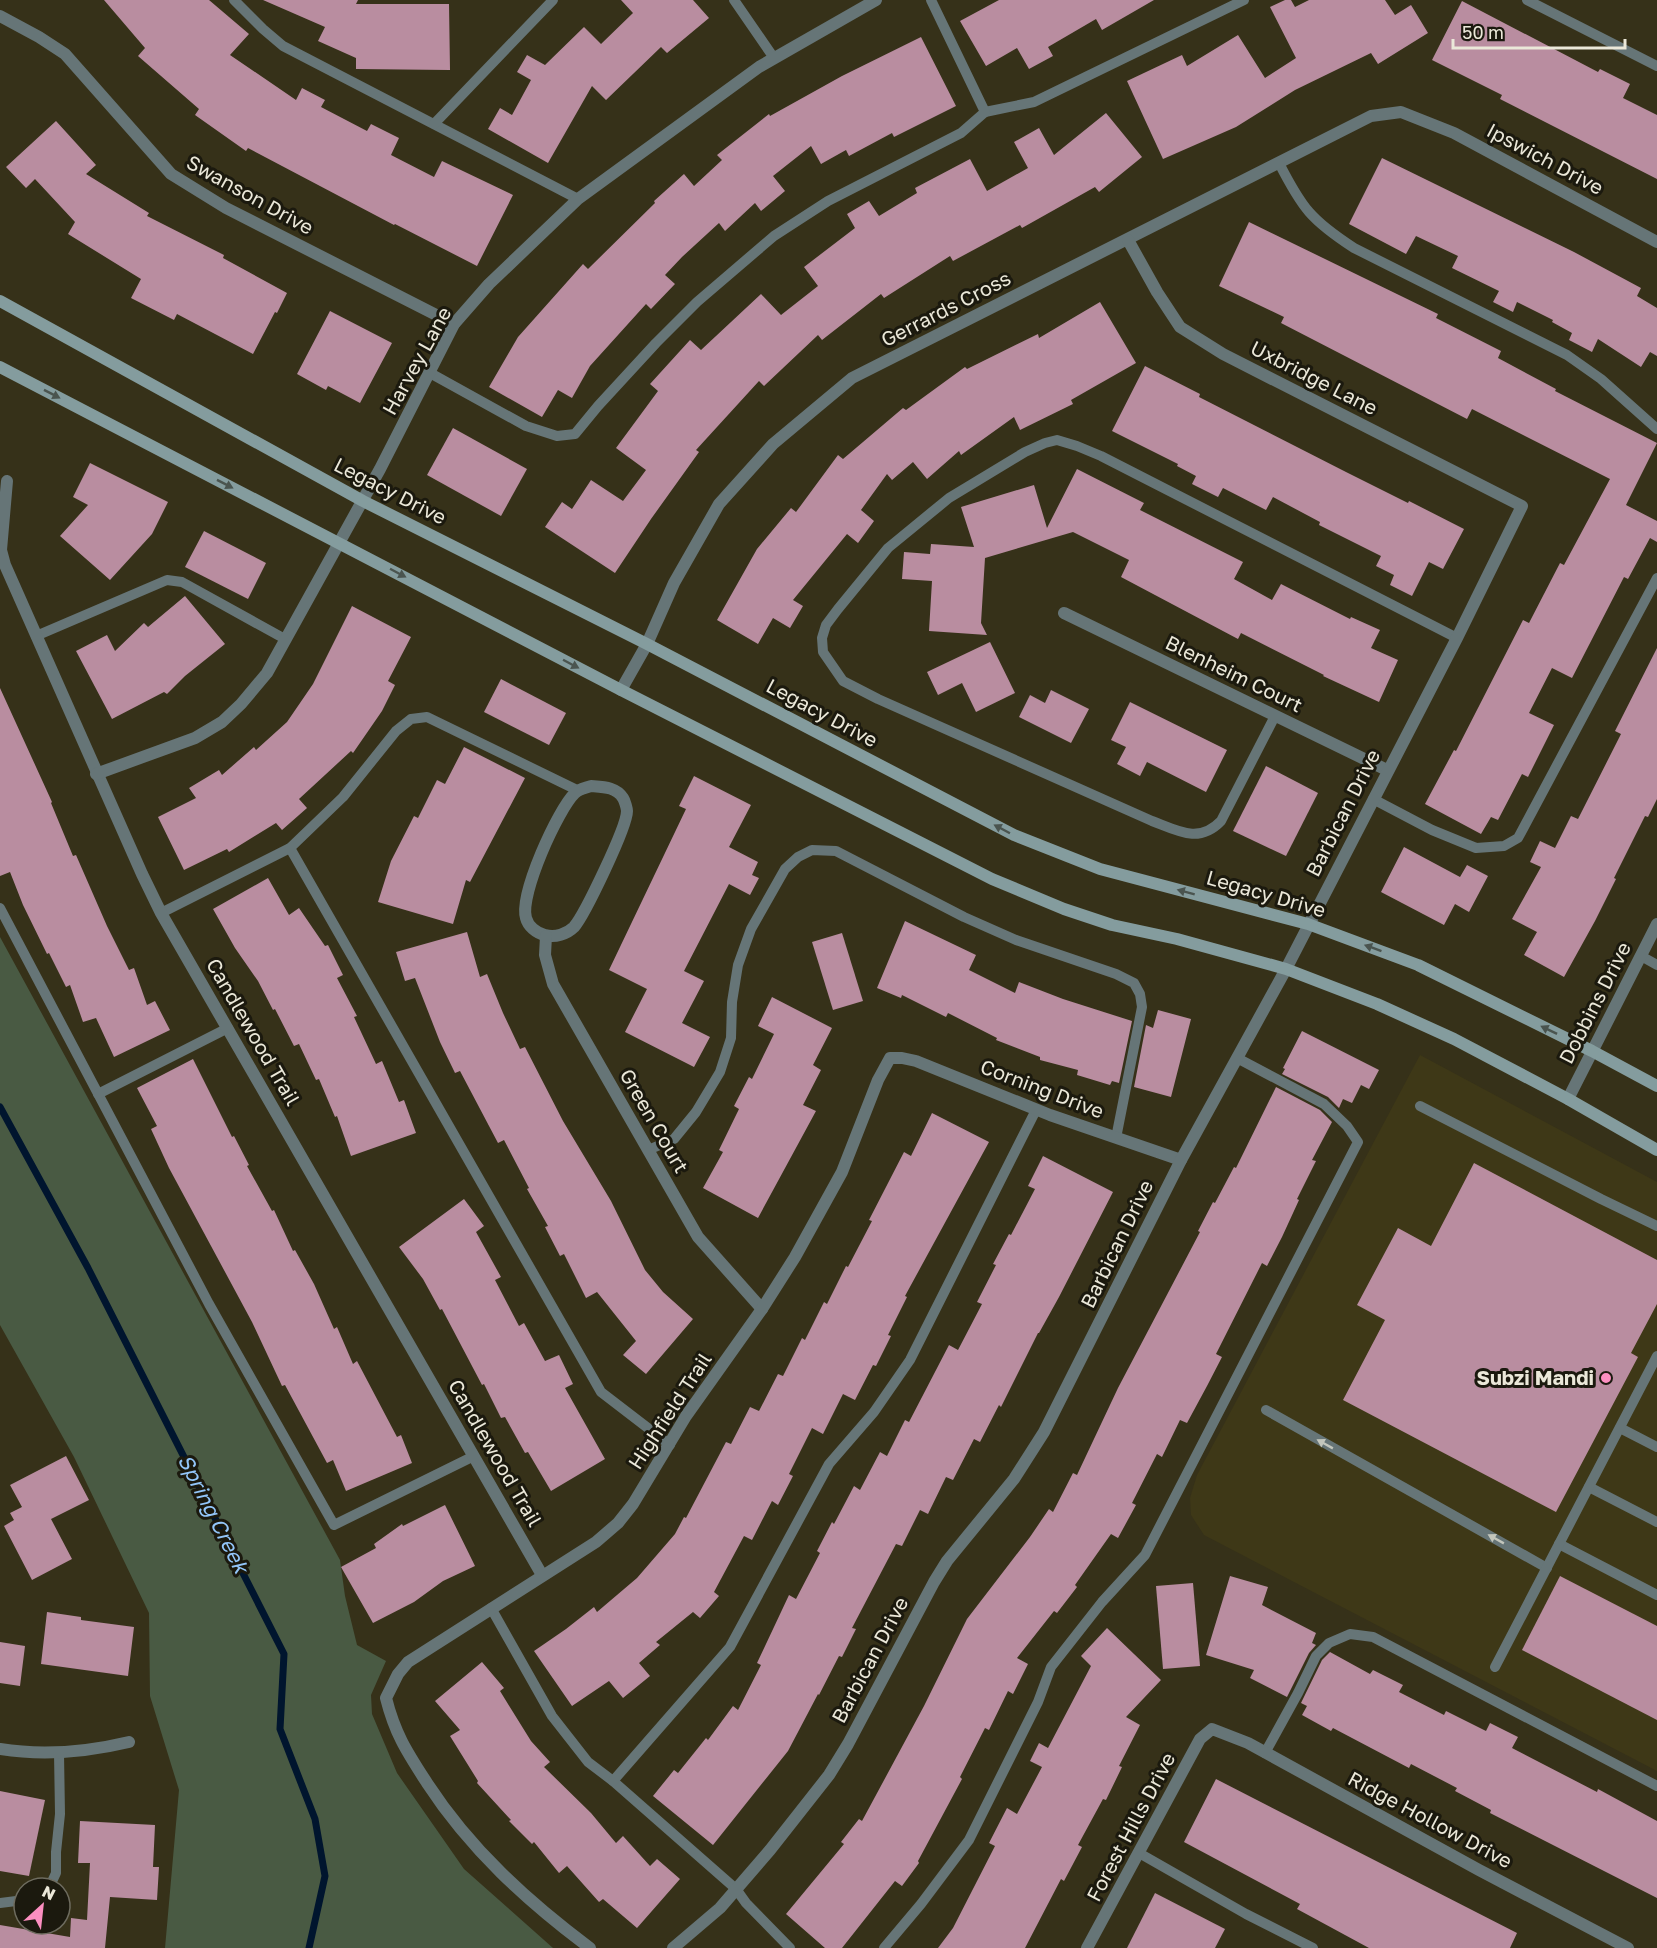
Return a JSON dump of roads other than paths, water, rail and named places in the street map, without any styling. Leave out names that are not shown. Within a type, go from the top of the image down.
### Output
[{"type":"main road","name":"Legacy Drive","points":[[0,301],[363,501],[647,644],[1014,835],[1100,869],[1308,924],[1418,965],[1592,1051],[1657,1086]]},
{"type":"main road","points":[[0,367],[621,690],[992,879],[1064,909],[1112,925],[1177,939],[1286,969],[1377,1005],[1454,1039],[1568,1099],[1657,1150]]},
{"type":"street","name":"Harvey Lane","points":[[96,774],[195,738],[222,722],[241,704],[267,673],[363,501],[454,324],[489,284],[578,200],[759,66],[876,0]]},
{"type":"street","name":"Swanson Drive","points":[[0,16],[65,54],[171,174],[226,208],[454,324]]},
{"type":"street","name":"Gerrards Cross","points":[[621,690],[647,644],[674,583],[719,504],[772,444],[852,378],[1371,116],[1401,112],[1413,116]]},
{"type":"street","name":"Ipswich Drive","points":[[1413,116],[1454,133],[1657,242]]},
{"type":"street","name":"Uxbridge Lane","points":[[1128,240],[1180,327],[1223,354],[1522,506]]},
{"type":"street","name":"Candlewood Trail","points":[[3,479],[1,550],[5,565],[96,774],[162,913],[542,1575]]},
{"type":"street","name":"Barbican Drive","points":[[673,1948],[720,1908],[829,1775],[947,1561],[1014,1479],[1044,1432],[1180,1160],[1286,969],[1457,638],[1522,506]]},
{"type":"street","name":"Blenheim Court","points":[[1064,613],[1387,770]]},
{"type":"street","points":[[591,786],[611,787],[623,798],[627,811],[624,825],[607,865],[574,927],[564,935],[546,936],[532,929],[526,918],[525,902],[541,854],[567,801],[577,790],[591,786]]},
{"type":"street","name":"Dobbins Drive","points":[[1568,1099],[1657,924]]},
{"type":"street","name":"Green Court","points":[[546,936],[545,955],[553,984],[698,1237],[762,1309]]},
{"type":"street","name":"Highfield Trail","points":[[590,1948],[506,1879],[451,1818],[404,1748],[393,1724],[386,1698],[398,1674],[408,1662],[596,1542],[618,1523],[633,1504],[686,1416],[762,1309],[795,1257],[842,1172],[878,1080],[890,1058]]},
{"type":"street","name":"Corning Drive","points":[[890,1058],[916,1061],[1036,1110],[1180,1160]]},
{"type":"street","name":"Ridge Hollow Drive","points":[[1212,1729],[1248,1743],[1479,1870],[1628,1948]]},
{"type":"street","name":"Forest Hills Drive","points":[[1087,1948],[1200,1740],[1212,1729]]},
{"type":"street","points":[[0,1749],[59,1753],[100,1749],[129,1742]]},
{"type":"lane","points":[[234,0],[263,30],[283,46],[578,200]]},
{"type":"lane","points":[[434,124],[553,0]]},
{"type":"lane","points":[[734,0],[774,58]]},
{"type":"lane","points":[[931,0],[985,112]]},
{"type":"lane","points":[[429,373],[526,426],[557,436],[575,434],[664,334],[697,302],[774,236],[828,201],[961,133],[985,112],[1034,102],[1244,0]]},
{"type":"lane","points":[[1527,0],[1657,66]]},
{"type":"lane","points":[[1279,164],[1297,198],[1313,219],[1330,233],[1353,248],[1567,355],[1601,379],[1657,429]]},
{"type":"lane","points":[[1275,716],[1221,821],[1211,831],[1200,834],[1184,833],[909,713],[843,681],[823,652],[822,638],[826,625],[852,591],[888,548],[916,524],[949,498],[1025,452],[1057,440],[1101,456],[1457,638]]},
{"type":"lane","points":[[1373,799],[1432,830],[1476,848],[1504,846],[1518,838],[1657,578]]},
{"type":"lane","points":[[36,636],[166,580],[182,582],[285,639]]},
{"type":"lane","points":[[162,913],[290,849],[343,797],[396,731],[411,719],[427,717],[577,790]]},
{"type":"lane","points":[[290,849],[601,1392],[670,1445]]},
{"type":"lane","points":[[648,1150],[674,1139],[696,1112],[720,1072],[731,1038],[732,1002],[738,965],[751,930],[785,869],[798,857],[812,850],[836,851],[964,917],[1016,940],[1134,983],[1140,994],[1142,1007],[1116,1138]]},
{"type":"lane","points":[[0,908],[209,1304],[334,1524],[474,1456]]},
{"type":"lane","points":[[1641,956],[1657,965]]},
{"type":"lane","points":[[98,1094],[228,1028]]},
{"type":"lane","points":[[884,1948],[921,1904],[969,1840],[1038,1702],[1051,1667],[1102,1602],[1145,1555],[1359,1142],[1347,1126],[1324,1104],[1237,1058]]},
{"type":"lane","points":[[1420,1106],[1601,1200],[1657,1226]]},
{"type":"lane","points":[[613,1781],[730,1647],[829,1464],[874,1412],[910,1360],[1036,1110]]},
{"type":"lane","points":[[1495,1667],[1620,1428],[1653,1373],[1657,1356]]},
{"type":"lane","points":[[1266,1410],[1547,1568]]},
{"type":"lane","points":[[1620,1428],[1657,1447]]},
{"type":"lane","points":[[1589,1487],[1657,1522]]},
{"type":"lane","points":[[1559,1544],[1657,1595]]},
{"type":"lane","points":[[491,1608],[552,1716],[588,1762],[613,1781],[736,1889],[746,1903],[790,1948]]},
{"type":"lane","points":[[1265,1753],[1316,1656],[1329,1643],[1350,1634],[1373,1637],[1657,1786]]},
{"type":"lane","points":[[55,1876],[60,1814],[59,1753]]},
{"type":"lane","points":[[1139,1853],[1246,1914],[1313,1948]]},
{"type":"waterway","name":"Spring Creek","points":[[0,1107],[88,1268],[284,1654],[280,1729],[315,1819],[325,1876],[309,1948]]},
{"type":"place","name":"Subzi Mandi","points":[[1606,1378]]}]
